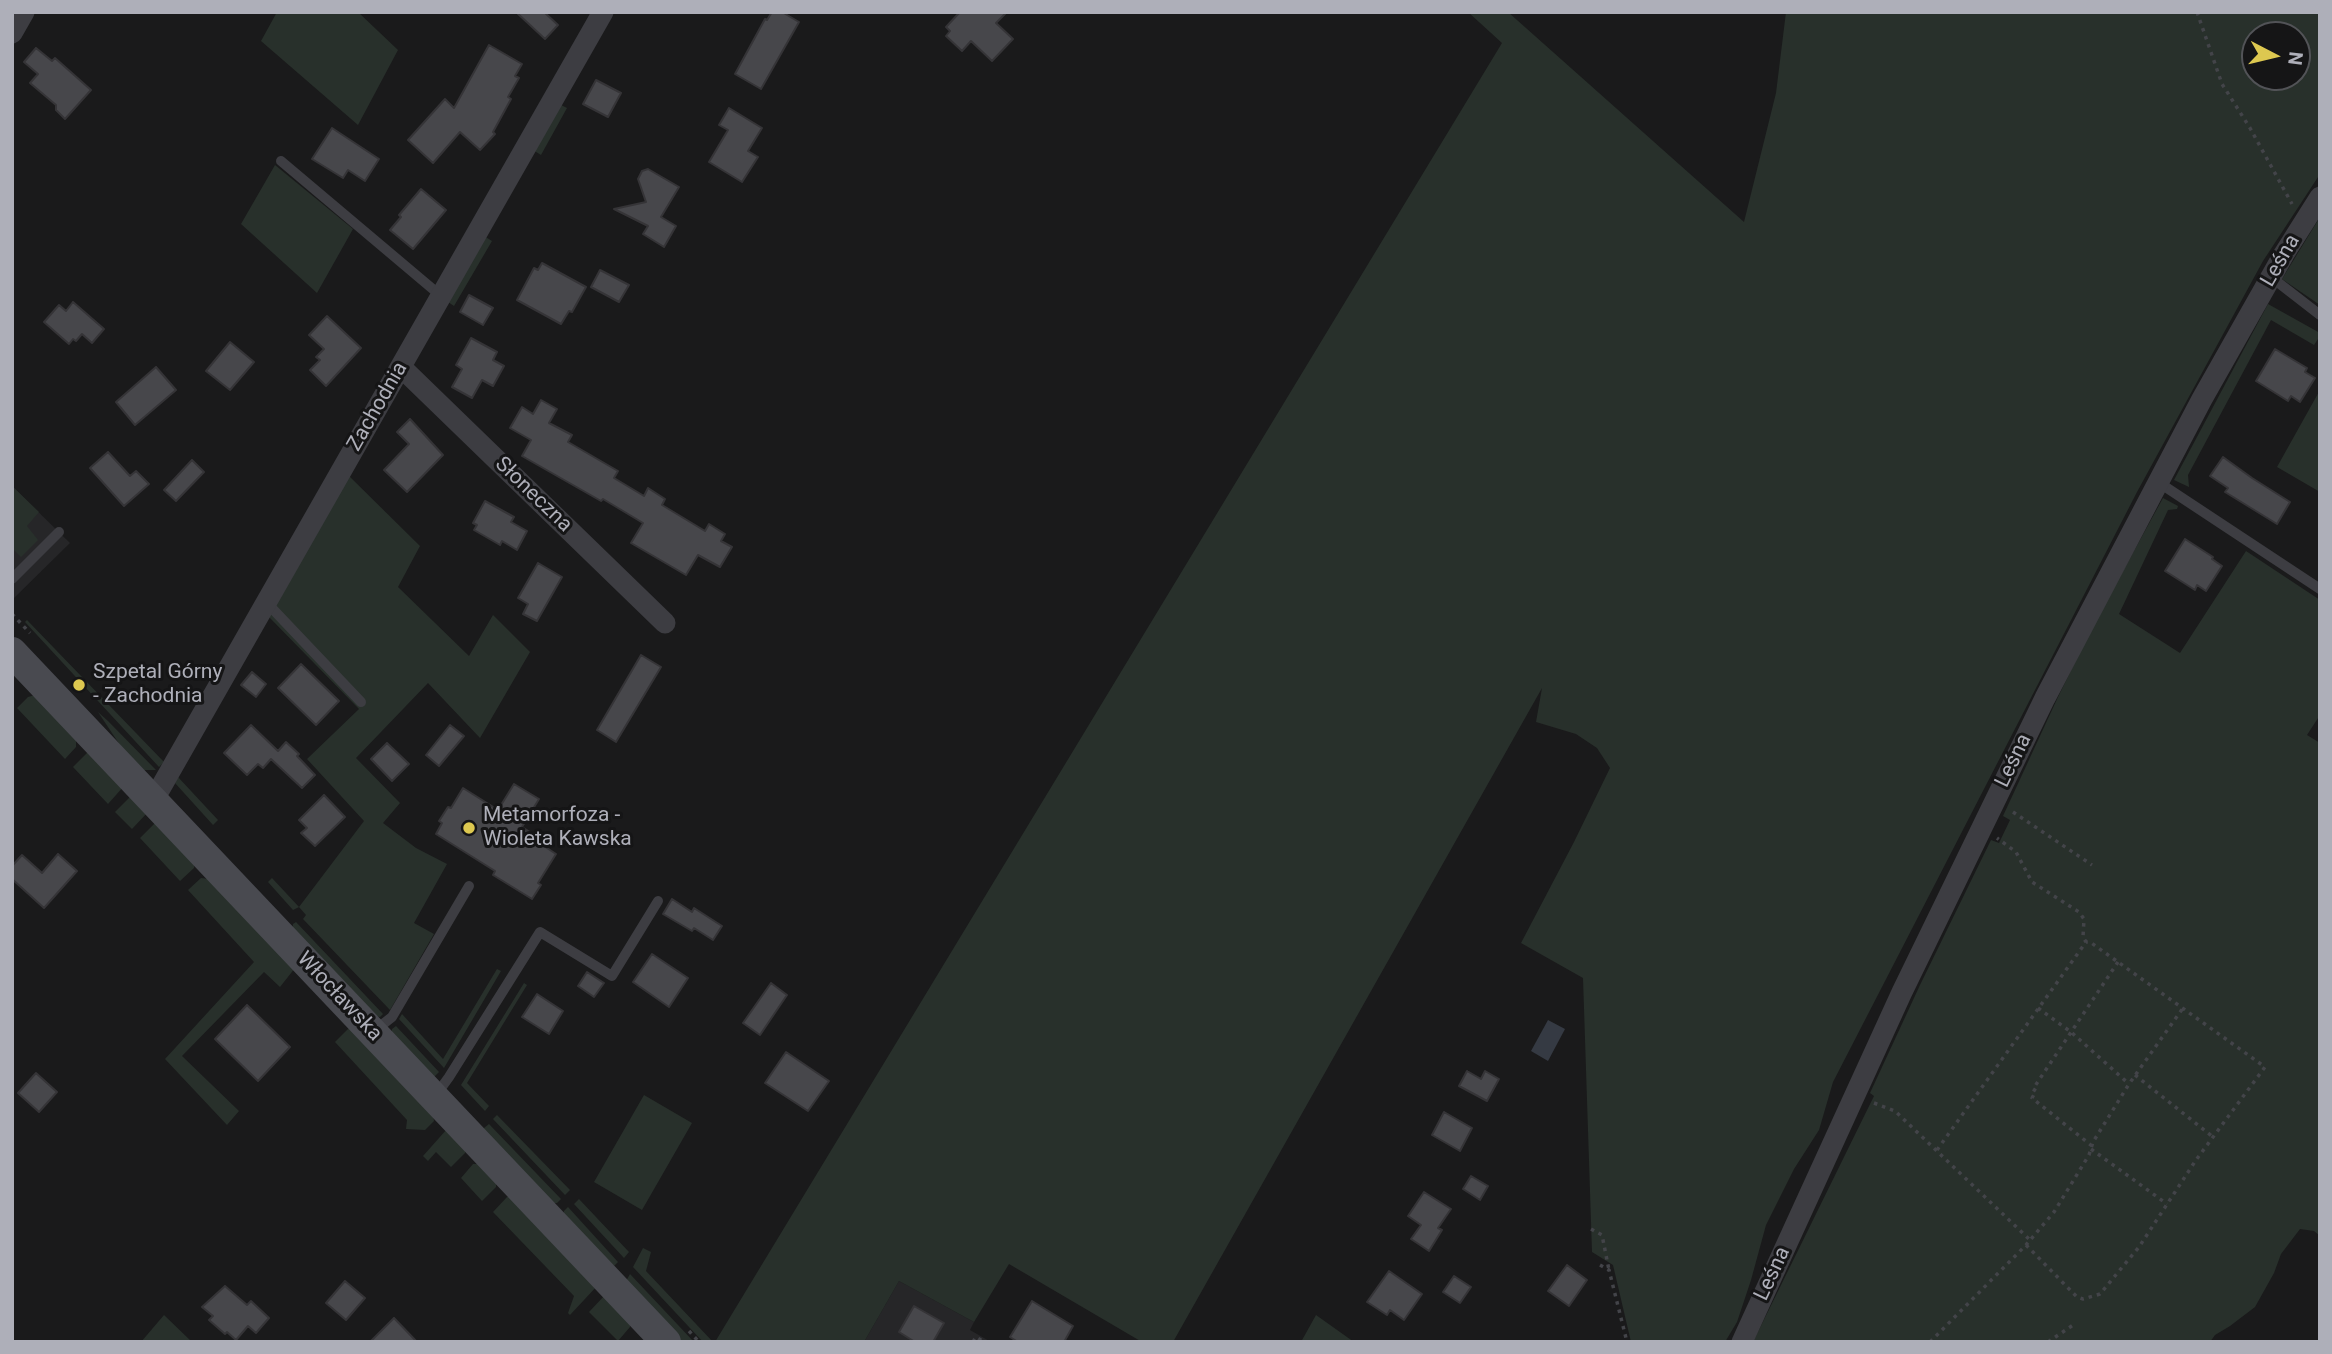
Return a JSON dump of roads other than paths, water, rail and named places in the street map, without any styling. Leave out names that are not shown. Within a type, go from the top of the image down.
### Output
[{"type":"main road","name":"Włocławska","points":[[12,652],[666,1342]]},
{"type":"street","points":[[12,33],[24,12]]},
{"type":"street","name":"Zachodnia","points":[[153,802],[603,12]]},
{"type":"street","name":"Leśna","points":[[1742,1342],[1940,911],[2081,626],[2271,277],[2320,197]]},
{"type":"street","name":"Słoneczna","points":[[401,367],[665,623]]},
{"type":"lane","points":[[281,161],[441,296]]},
{"type":"lane","points":[[2271,277],[2320,315]]},
{"type":"lane","points":[[2158,482],[2320,589]]},
{"type":"lane","points":[[12,579],[59,532]]},
{"type":"lane","points":[[267,603],[361,702]]},
{"type":"lane","points":[[373,1033],[392,1017],[468,886]]},
{"type":"lane","points":[[434,1097],[540,932],[612,976],[658,901]]},
{"type":"place","name":"Szpetal Górny - Zachodnia","points":[[79,685]]},
{"type":"place","name":"Metamorfoza - Wioleta Kawska","points":[[469,828]]}]
